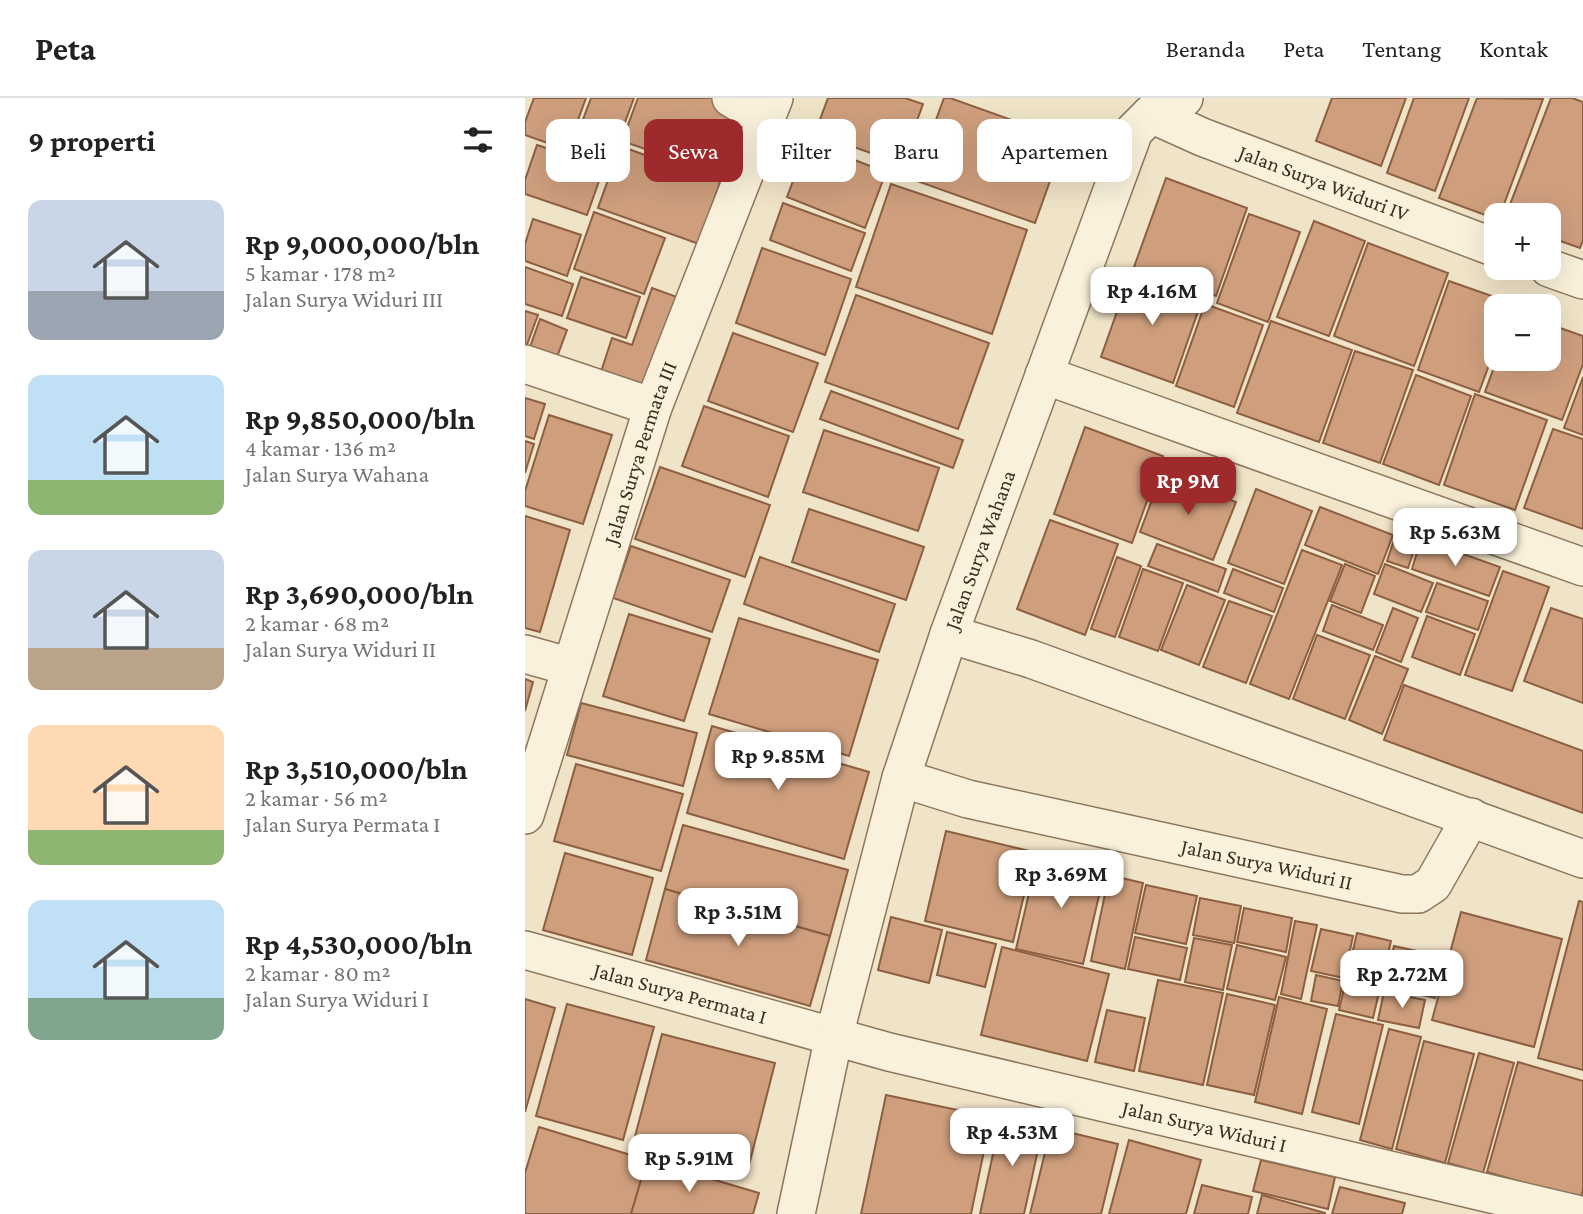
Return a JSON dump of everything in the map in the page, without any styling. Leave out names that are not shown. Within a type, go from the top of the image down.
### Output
[{"type":"street","points":[[731,98],[770,108]]},
{"type":"street","name":"Jalan Surya Wahana","points":[[796,1214],[834,1036],[901,778],[949,634],[1134,131],[1151,114],[1184,98]]},
{"type":"street","name":"Jalan Surya Permata III","points":[[525,815],[653,407],[770,108]]},
{"type":"street","name":"Jalan Surya Widuri IV","points":[[1151,114],[1202,137],[1484,243]]},
{"type":"street","points":[[1561,272],[1583,280]]},
{"type":"street","points":[[525,363],[653,407]]},
{"type":"street","points":[[1044,375],[1583,566]]},
{"type":"street","points":[[949,634],[1031,659],[1583,859]]},
{"type":"street","points":[[525,654],[571,667]]},
{"type":"street","name":"Jalan Surya Widuri II","points":[[901,778],[968,799],[1402,894],[1418,894],[1433,884],[1471,817]]},
{"type":"street","name":"Jalan Surya Permata I","points":[[525,950],[834,1036]]},
{"type":"street","name":"Jalan Surya Widuri I","points":[[834,1036],[889,1052],[1576,1214]]},
{"type":"building","points":[[534,98],[586,98],[578,119],[546,119],[546,142],[525,135],[525,122]]},
{"type":"building","points":[[591,98],[634,98],[626,119],[583,119]]},
{"type":"building","points":[[638,98],[717,98],[744,108],[740,119],[644,119],[644,149],[630,144],[630,120]]},
{"type":"building","points":[[828,98],[905,98],[923,104],[918,119],[870,119],[870,153],[856,148],[856,119],[820,119]]},
{"type":"building","points":[[944,98],[950,98],[1009,119],[977,119],[977,182],[1050,182],[1035,223],[920,182],[963,182],[963,119],[936,119]]},
{"type":"building","points":[[1332,98],[1406,98],[1381,166],[1316,141]]},
{"type":"building","points":[[1414,98],[1469,98],[1435,191],[1387,173]]},
{"type":"building","points":[[1477,98],[1543,99],[1504,203],[1484,203],[1484,215],[1439,198]]},
{"type":"building","points":[[1551,98],[1572,98],[1583,102],[1583,240],[1580,248],[1561,241],[1561,203],[1511,203]]},
{"type":"building","points":[[537,145],[546,148],[546,182],[599,182],[587,215],[525,194],[525,180]]},
{"type":"building","points":[[630,150],[644,155],[644,182],[720,182],[699,244],[598,208],[607,182],[630,182]]},
{"type":"building","points":[[856,160],[870,166],[870,182],[882,182],[865,228],[787,197],[793,182],[856,182]]},
{"type":"building","points":[[1166,178],[1247,208],[1216,296],[1134,267]]},
{"type":"building","points":[[891,184],[1027,230],[992,334],[856,287]]},
{"type":"building","points":[[783,203],[865,233],[851,271],[770,240]]},
{"type":"building","points":[[594,212],[665,238],[644,294],[574,269]]},
{"type":"building","points":[[1249,214],[1300,232],[1268,322],[1217,303]]},
{"type":"building","points":[[533,219],[581,235],[567,276],[525,261],[525,244]]},
{"type":"building","points":[[1314,221],[1365,241],[1329,336],[1277,317]]},
{"type":"building","points":[[1368,243],[1448,273],[1414,366],[1334,336]]},
{"type":"building","points":[[762,248],[851,279],[825,355],[736,323]]},
{"type":"building","points":[[525,267],[573,284],[562,316],[525,304]]},
{"type":"building","points":[[1131,272],[1203,297],[1173,383],[1101,357]]},
{"type":"building","points":[[581,277],[640,297],[626,338],[567,318]]},
{"type":"building","points":[[1449,281],[1486,294],[1484,294],[1484,371],[1487,371],[1479,392],[1418,370]]},
{"type":"building","points":[[652,288],[677,297],[644,395],[598,381],[612,338],[632,345]]},
{"type":"building","points":[[856,295],[989,343],[958,429],[825,382]]},
{"type":"building","points":[[1205,304],[1263,325],[1234,407],[1176,386]]},
{"type":"building","points":[[525,311],[538,315],[525,350]]},
{"type":"building","points":[[540,319],[567,330],[557,357],[530,347]]},
{"type":"building","points":[[1271,321],[1352,350],[1319,442],[1237,413]]},
{"type":"building","points":[[1561,328],[1583,336],[1583,364],[1562,420],[1485,392],[1493,371],[1561,371]]},
{"type":"building","points":[[733,333],[818,363],[793,432],[708,401]]},
{"type":"building","points":[[1355,351],[1413,370],[1380,463],[1323,443]]},
{"type":"building","points":[[1416,375],[1471,396],[1439,485],[1383,464]]},
{"type":"building","points":[[1583,377],[1583,435],[1564,428]]},
{"type":"building","points":[[831,391],[963,440],[953,468],[820,419]]},
{"type":"building","points":[[1475,394],[1547,420],[1515,510],[1444,485]]},
{"type":"building","points":[[525,398],[545,404],[534,439],[525,436]]},
{"type":"building","points":[[704,406],[789,436],[768,497],[682,466]]},
{"type":"building","points":[[549,415],[612,435],[583,524],[525,506],[525,491]]},
{"type":"building","points":[[1085,427],[1163,456],[1132,543],[1054,514]]},
{"type":"building","points":[[1553,429],[1583,439],[1583,529],[1524,508]]},
{"type":"building","points":[[824,430],[939,468],[918,531],[803,492]]},
{"type":"building","points":[[525,441],[534,444],[525,473]]},
{"type":"building","points":[[660,467],[770,505],[745,577],[635,539]]},
{"type":"building","points":[[1162,473],[1236,502],[1213,560],[1140,532]]},
{"type":"building","points":[[1256,489],[1312,511],[1284,584],[1228,563]]},
{"type":"building","points":[[1320,507],[1393,535],[1378,574],[1305,545]]},
{"type":"building","points":[[809,509],[924,547],[906,600],[792,562]]},
{"type":"building","points":[[525,516],[570,530],[540,632],[525,628]]},
{"type":"building","points":[[1050,520],[1118,544],[1085,635],[1017,609]]},
{"type":"building","points":[[1397,531],[1418,538],[1408,568],[1387,561]]},
{"type":"building","points":[[1421,539],[1500,567],[1489,596],[1412,569]]},
{"type":"building","points":[[1157,544],[1226,569],[1218,592],[1148,566]]},
{"type":"building","points":[[631,546],[730,580],[712,632],[613,598]]},
{"type":"building","points":[[1302,550],[1342,565],[1289,699],[1250,684]]},
{"type":"building","points":[[760,557],[895,604],[879,652],[744,604]]},
{"type":"building","points":[[1117,557],[1141,566],[1115,637],[1091,629]]},
{"type":"building","points":[[1345,564],[1375,576],[1361,613],[1330,601]]},
{"type":"building","points":[[1385,564],[1433,583],[1421,612],[1374,594]]},
{"type":"building","points":[[1143,569],[1183,583],[1158,651],[1119,637]]},
{"type":"building","points":[[1233,569],[1283,588],[1274,612],[1224,593]]},
{"type":"building","points":[[1503,571],[1549,587],[1512,691],[1465,675]]},
{"type":"building","points":[[1437,583],[1488,601],[1478,630],[1426,612]]},
{"type":"building","points":[[1187,585],[1225,600],[1199,665],[1161,650]]},
{"type":"building","points":[[1229,601],[1272,616],[1246,683],[1203,667]]},
{"type":"building","points":[[1332,605],[1383,625],[1373,650],[1323,631]]},
{"type":"building","points":[[1393,608],[1418,618],[1401,662],[1376,652]]},
{"type":"building","points":[[1551,608],[1583,619],[1583,703],[1524,681]]},
{"type":"building","points":[[629,614],[710,639],[684,721],[603,696]]},
{"type":"building","points":[[1427,616],[1475,634],[1460,675],[1412,657]]},
{"type":"building","points":[[739,618],[878,660],[849,756],[709,714]]},
{"type":"building","points":[[1317,635],[1370,655],[1345,719],[1293,699]]},
{"type":"building","points":[[1375,656],[1408,669],[1382,734],[1349,720]]},
{"type":"building","points":[[525,679],[533,682],[525,711]]},
{"type":"building","points":[[1404,685],[1583,751],[1583,813],[1384,740]]},
{"type":"building","points":[[581,703],[697,733],[683,786],[567,755]]},
{"type":"building","points":[[712,726],[869,772],[844,859],[687,813]]},
{"type":"building","points":[[576,764],[683,794],[661,871],[554,841]]},
{"type":"building","points":[[683,825],[848,870],[830,936],[665,889]]},
{"type":"building","points":[[946,831],[1034,852],[1013,942],[925,921]]},
{"type":"building","points":[[565,853],[653,878],[632,955],[543,930]]},
{"type":"building","points":[[1038,855],[1105,870],[1083,964],[1016,949]]},
{"type":"building","points":[[1109,875],[1143,883],[1125,969],[1091,961]]},
{"type":"building","points":[[1146,885],[1197,896],[1186,944],[1135,933]]},
{"type":"building","points":[[665,889],[830,936],[810,1006],[646,960]]},
{"type":"building","points":[[1200,898],[1241,906],[1234,943],[1193,935]]},
{"type":"building","points":[[1579,901],[1583,902],[1583,1070],[1538,1058]]},
{"type":"building","points":[[1244,908],[1292,918],[1286,952],[1237,942]]},
{"type":"building","points":[[1461,912],[1562,939],[1534,1047],[1432,1020]]},
{"type":"building","points":[[891,917],[942,930],[929,983],[878,970]]},
{"type":"building","points":[[1295,921],[1317,925],[1301,999],[1281,994]]},
{"type":"building","points":[[1321,929],[1353,936],[1344,978],[1311,971]]},
{"type":"building","points":[[947,932],[996,944],[985,987],[937,975]]},
{"type":"building","points":[[1357,933],[1391,941],[1373,1018],[1339,1010]]},
{"type":"building","points":[[1135,937],[1187,948],[1180,980],[1128,969]]},
{"type":"building","points":[[1194,938],[1232,945],[1223,990],[1185,982]]},
{"type":"building","points":[[1237,945],[1286,957],[1275,1000],[1227,989]]},
{"type":"building","points":[[1394,946],[1444,957],[1435,998],[1384,986]]},
{"type":"building","points":[[1002,947],[1109,974],[1087,1061],[981,1035]]},
{"type":"building","points":[[1316,975],[1343,981],[1338,1006],[1311,1001]]},
{"type":"building","points":[[1158,980],[1223,993],[1203,1085],[1139,1071]]},
{"type":"building","points":[[1384,992],[1425,1000],[1419,1028],[1378,1020]]},
{"type":"building","points":[[1227,994],[1275,1005],[1254,1095],[1207,1085]]},
{"type":"building","points":[[1279,997],[1327,1009],[1302,1114],[1255,1102]]},
{"type":"building","points":[[525,999],[555,1008],[525,1112]]},
{"type":"building","points":[[567,1004],[654,1027],[623,1140],[536,1116]]},
{"type":"building","points":[[1107,1010],[1145,1018],[1134,1071],[1095,1062]]},
{"type":"building","points":[[1336,1014],[1383,1025],[1359,1124],[1312,1112]]},
{"type":"building","points":[[1389,1029],[1421,1037],[1392,1149],[1360,1140]]},
{"type":"building","points":[[662,1034],[775,1063],[747,1173],[633,1144]]},
{"type":"building","points":[[1424,1041],[1474,1054],[1445,1163],[1396,1149]]},
{"type":"building","points":[[1479,1053],[1514,1063],[1483,1173],[1448,1163]]},
{"type":"building","points":[[1518,1062],[1583,1081],[1583,1190],[1580,1199],[1487,1172]]},
{"type":"building","points":[[886,1095],[991,1117],[971,1214],[861,1214]]},
{"type":"building","points":[[1001,1117],[1043,1127],[1024,1214],[980,1214]]},
{"type":"building","points":[[539,1127],[647,1160],[631,1214],[525,1214],[525,1173]]},
{"type":"building","points":[[1051,1128],[1118,1144],[1101,1214],[1030,1214]]},
{"type":"building","points":[[1129,1140],[1201,1160],[1186,1214],[1109,1214]]},
{"type":"building","points":[[647,1160],[759,1193],[753,1214],[631,1214]]},
{"type":"building","points":[[1261,1160],[1335,1177],[1328,1209],[1253,1191]]},
{"type":"building","points":[[1202,1185],[1252,1197],[1248,1214],[1194,1214]]},
{"type":"building","points":[[1340,1187],[1405,1203],[1402,1214],[1332,1214]]},
{"type":"building","points":[[1262,1195],[1325,1213],[1325,1214],[1257,1214]]}]
